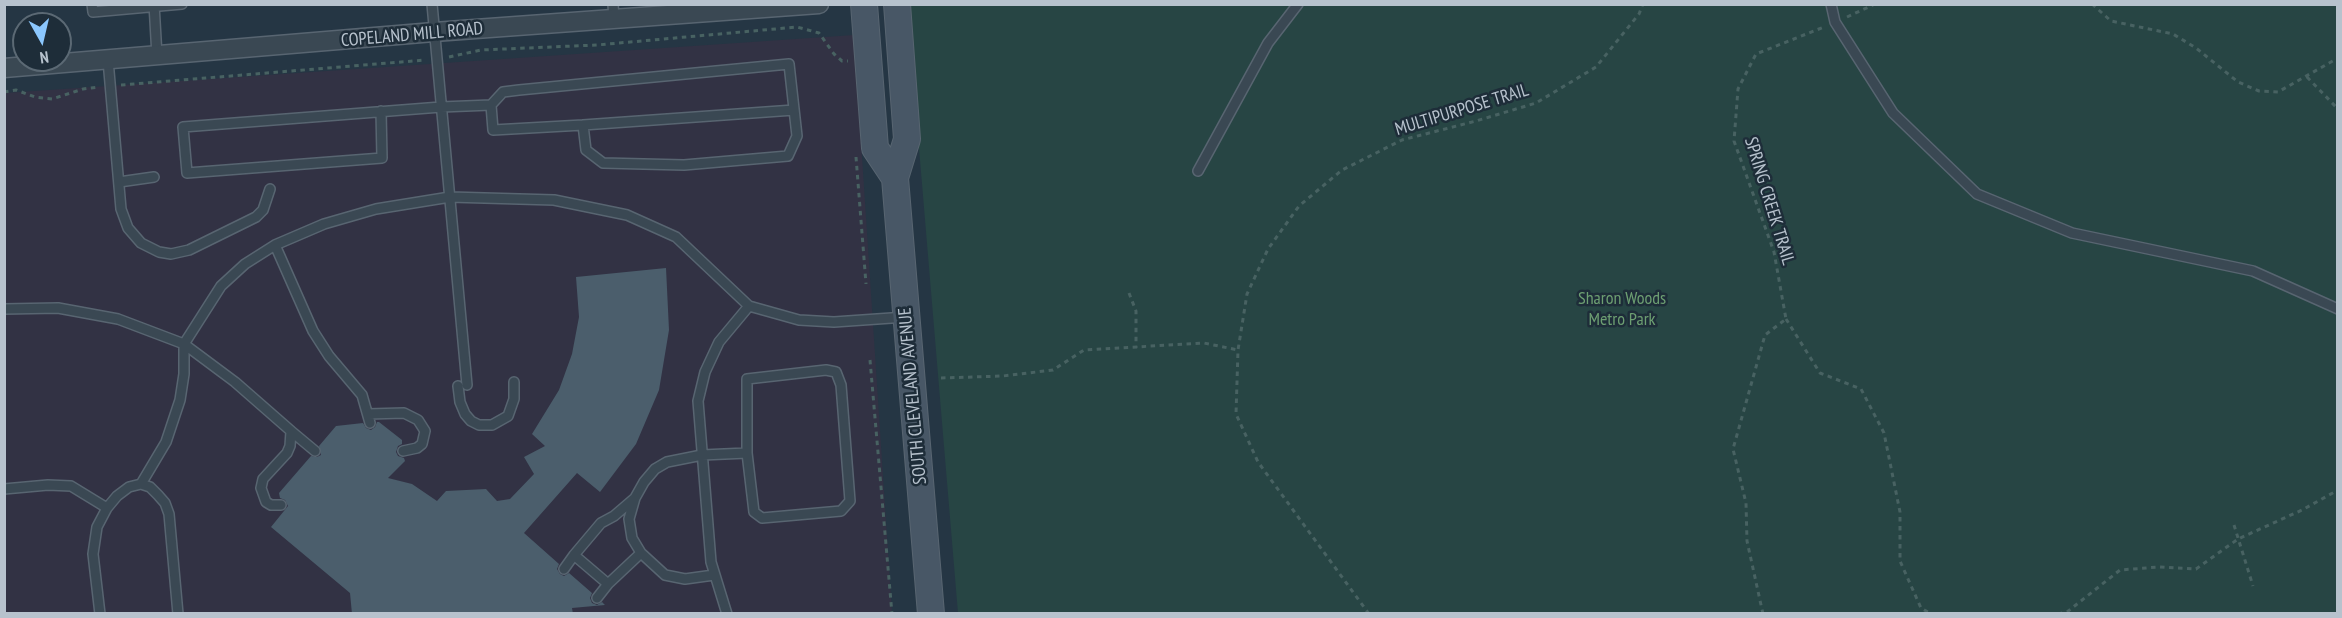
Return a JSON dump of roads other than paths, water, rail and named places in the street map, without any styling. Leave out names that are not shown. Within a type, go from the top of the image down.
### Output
[{"type":"main road","name":"SOUTH CLEVELAND AVENUE","points":[[864,4],[875,148],[895,178]]},
{"type":"main road","name":"SOUTH CLEVELAND AVENUE","points":[[897,4],[907,140],[895,178],[931,614]]},
{"type":"street","name":"COPELAND MILL ROAD","points":[[4,68],[434,32],[614,12],[819,4]]},
{"type":"lane","points":[[92,4],[93,12],[182,4]]},
{"type":"lane","points":[[432,4],[450,197],[463,386],[460,402],[465,414],[479,425],[492,425],[508,416],[514,399],[514,382]]},
{"type":"lane","points":[[1198,171],[1268,43],[1298,4]]},
{"type":"lane","points":[[1831,4],[1835,22],[1893,113],[1977,194],[2072,233],[2253,272],[2337,309]]},
{"type":"lane","points":[[154,6],[157,56]]},
{"type":"lane","points":[[108,60],[121,209],[128,228],[141,243],[159,252],[171,254],[189,250],[256,217],[263,210],[270,189]]},
{"type":"lane","points":[[381,111],[382,158],[187,173],[183,127],[381,111],[491,105],[503,92],[789,64],[797,136],[788,156],[684,165],[603,163],[586,150],[583,125]]},
{"type":"lane","points":[[491,105],[493,130],[795,110]]},
{"type":"lane","points":[[119,182],[154,177]]},
{"type":"lane","points":[[141,484],[174,423],[182,391],[184,344],[221,286],[245,264],[275,245],[324,224],[376,208],[450,197],[554,200],[627,215],[676,237],[749,306],[800,320],[834,322],[906,317]]},
{"type":"lane","points":[[275,245],[313,331],[328,356],[362,395],[369,418],[404,413],[418,420],[425,432],[422,444],[417,448],[403,451]]},
{"type":"lane","points":[[727,614],[711,562],[698,401],[705,372],[719,342],[749,306]]},
{"type":"lane","points":[[4,309],[58,308],[108,317],[184,344],[235,382],[315,451]]},
{"type":"lane","points":[[826,370],[836,372],[841,385],[850,501],[841,511],[762,518],[754,512],[747,453],[747,379],[826,370]]},
{"type":"lane","points":[[281,505],[270,505],[266,502],[261,488],[263,479],[287,453],[291,431]]},
{"type":"lane","points":[[714,575],[685,579],[665,575],[641,553],[632,538],[629,519],[635,498],[655,469],[674,460],[702,455],[747,453]]},
{"type":"lane","points":[[100,614],[93,554],[98,527],[107,508],[117,496],[129,487],[141,484],[150,487],[158,495],[169,514],[178,614]]},
{"type":"lane","points":[[4,489],[48,485],[71,486],[107,508]]},
{"type":"lane","points":[[564,569],[601,523],[614,516],[635,498]]},
{"type":"lane","points":[[597,598],[608,584],[641,553]]},
{"type":"lane","points":[[574,555],[608,584]]},
{"type":"park label","name":"Sharon Woods Metro Park","points":[[1622,309]]}]
